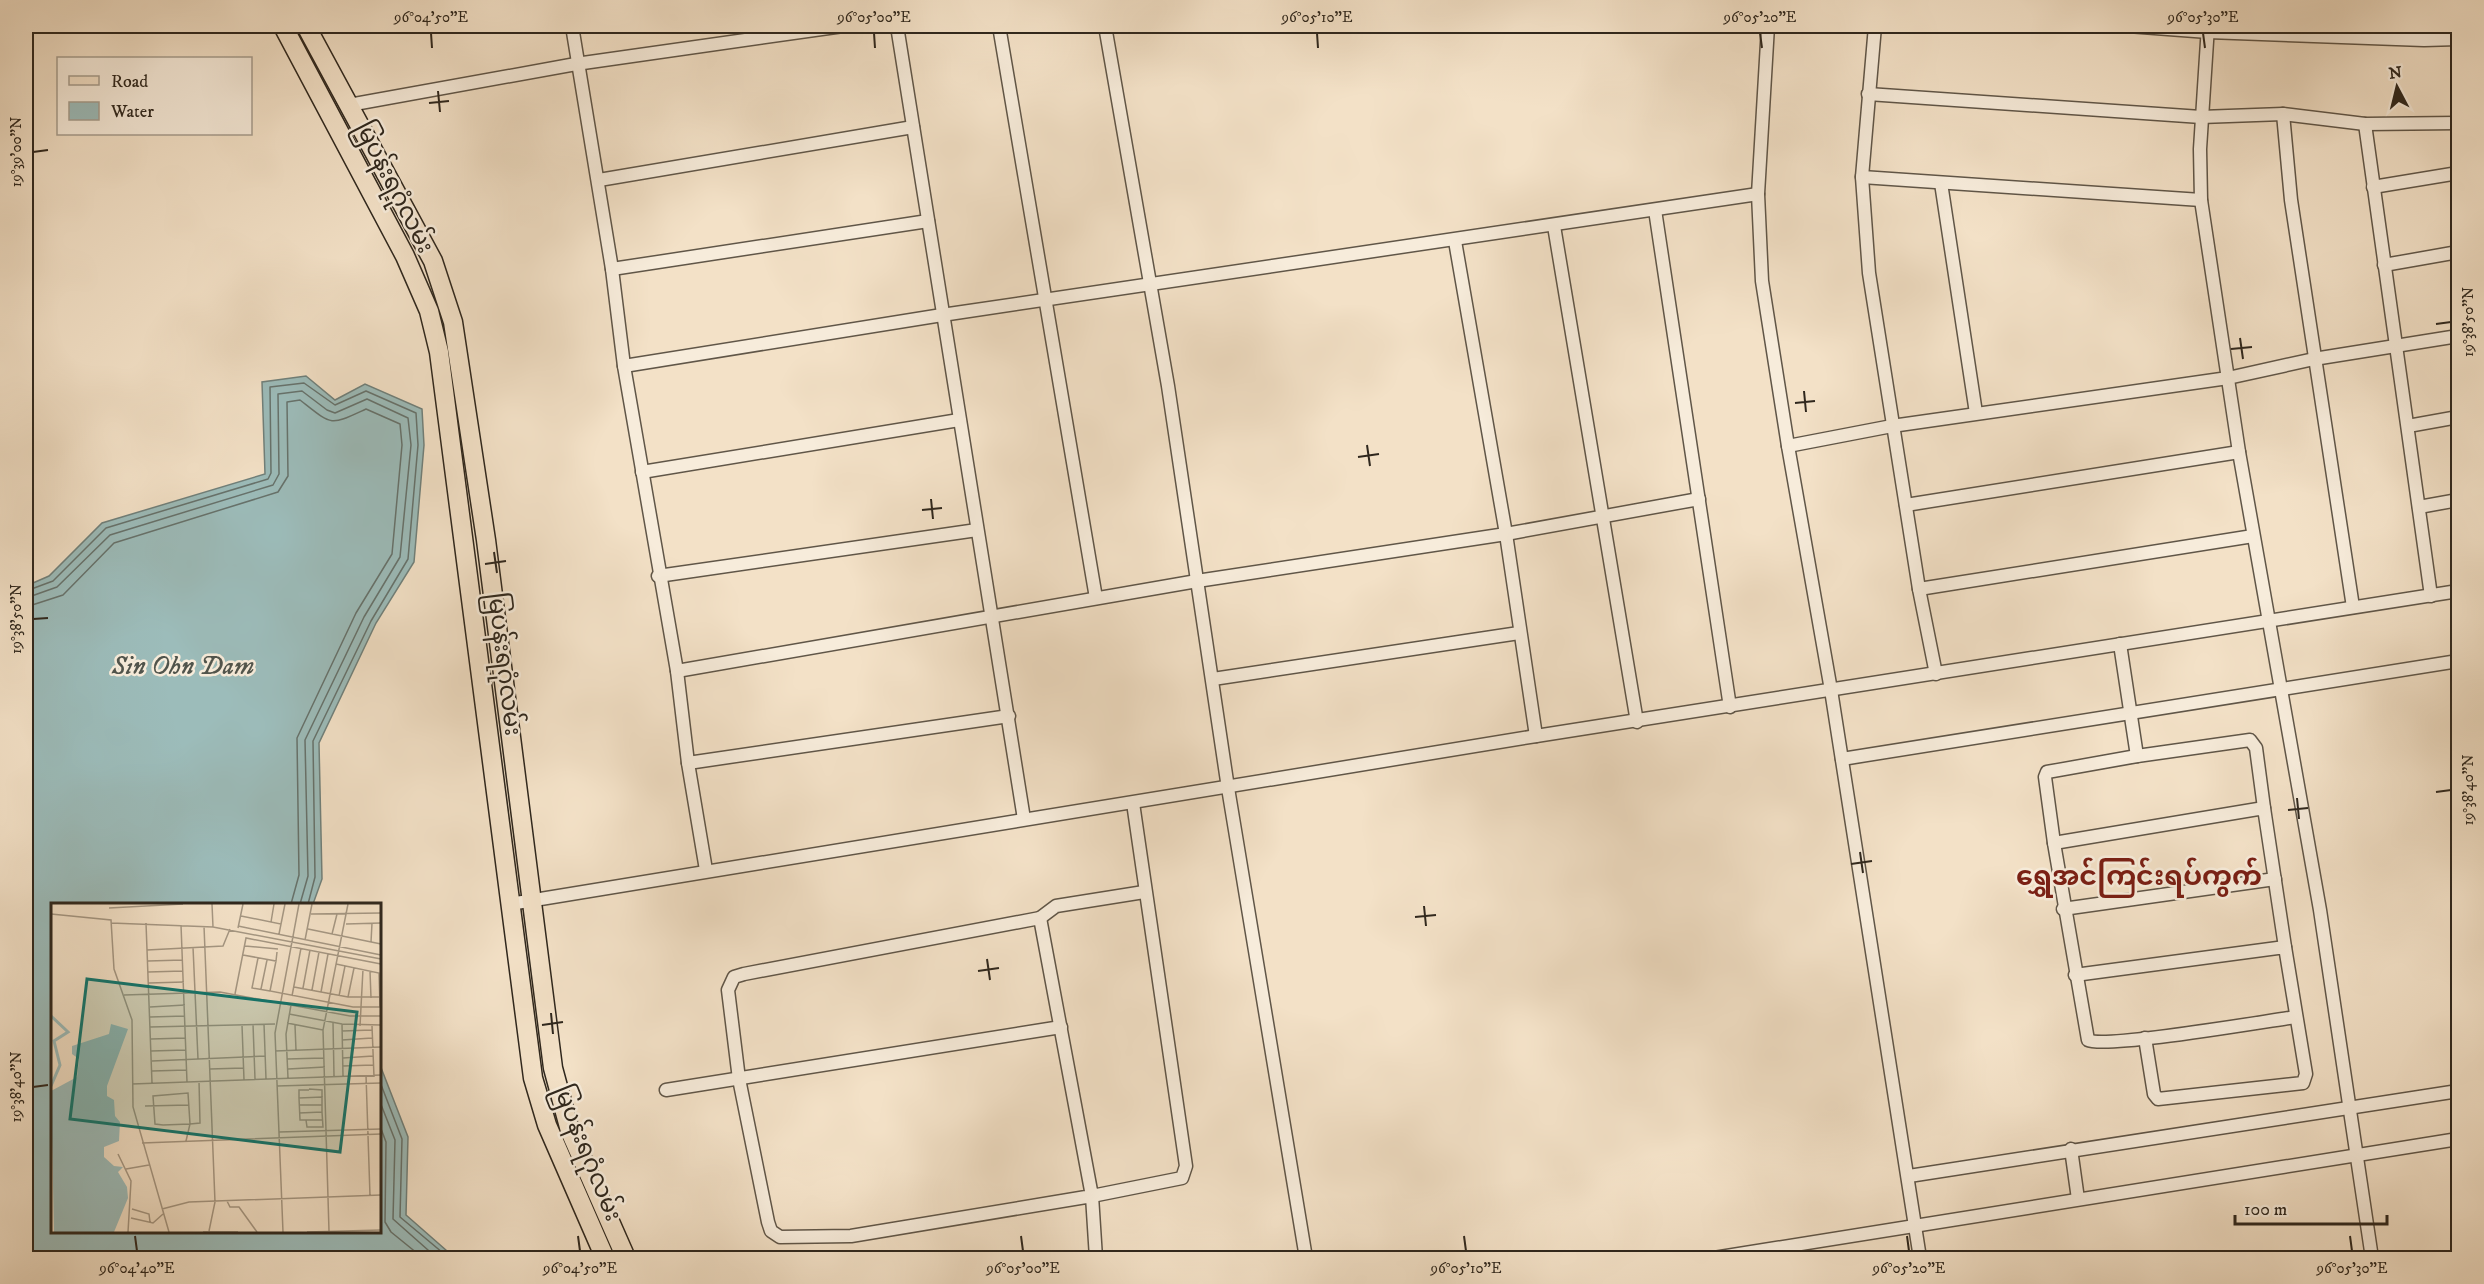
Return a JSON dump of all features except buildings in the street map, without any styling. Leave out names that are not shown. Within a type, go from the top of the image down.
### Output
[{"type":"main road","name":"မြပန်းရဂုံလမ်း","points":[[283,26],[405,256],[429,311],[439,352],[536,1092],[550,1134],[605,1258]]},
{"type":"main road","name":"မြပန်းရဂုံလမ်း","points":[[306,26],[434,261],[453,322],[486,540],[553,1068],[560,1101],[570,1131],[626,1258]]},
{"type":"street","points":[[572,26],[576,64],[599,180],[624,366],[658,576],[677,671],[688,763],[706,870]]},
{"type":"street","points":[[349,105],[576,64],[843,26]]},
{"type":"street","points":[[897,26],[1024,819]]},
{"type":"street","points":[[999,26],[1096,598]]},
{"type":"street","points":[[1105,26],[1148,284],[1168,386],[1228,788],[1306,1258]]},
{"type":"street","points":[[1768,26],[1758,194],[1762,281],[1788,446],[1831,690],[1909,1176],[1920,1258]]},
{"type":"street","points":[[1875,26],[1862,177],[1869,273],[1919,589],[1936,674]]},
{"type":"street","points":[[2128,26],[2424,40],[2458,39]]},
{"type":"street","points":[[2208,29],[2201,117],[2201,200],[2238,452],[2278,687],[2320,910],[2354,1155],[2372,1258]]},
{"type":"street","points":[[1868,94],[2201,117],[2283,114],[2365,124],[2458,123]]},
{"type":"street","points":[[2283,114],[2291,200],[2353,607]]},
{"type":"street","points":[[2365,124],[2394,347],[2408,426],[2431,596]]},
{"type":"street","points":[[599,180],[913,127]]},
{"type":"street","points":[[2373,187],[2458,173]]},
{"type":"street","points":[[1862,177],[2201,200]]},
{"type":"street","points":[[1941,183],[1976,413]]},
{"type":"street","points":[[624,366],[942,315],[1455,241],[1758,194]]},
{"type":"street","points":[[1655,210],[1730,707]]},
{"type":"street","points":[[612,270],[928,220]]},
{"type":"street","points":[[1554,226],[1637,722]]},
{"type":"street","points":[[1455,241],[1506,534],[1536,736]]},
{"type":"street","points":[[2384,265],[2458,252]]},
{"type":"street","points":[[1788,446],[1976,413],[2228,378],[2314,359],[2458,336]]},
{"type":"street","points":[[2408,426],[2458,417]]},
{"type":"street","points":[[642,472],[959,420]]},
{"type":"street","points":[[1906,505],[2238,452]]},
{"type":"street","points":[[677,671],[992,618],[1197,580],[1506,534],[1699,499]]},
{"type":"street","points":[[2419,507],[2458,500]]},
{"type":"street","points":[[658,576],[978,530]]},
{"type":"street","points":[[1919,589],[2253,536]]},
{"type":"street","points":[[510,904],[706,870],[1228,788],[1536,736],[1637,722],[2458,591]]},
{"type":"street","points":[[1213,680],[1520,633]]},
{"type":"street","points":[[2120,644],[2137,756]]},
{"type":"street","points":[[1842,759],[2132,713],[2278,687],[2458,661]]},
{"type":"street","points":[[688,763],[1009,716]]},
{"type":"street","points":[[2145,1038],[2154,1094],[2158,1099],[2298,1085],[2305,1079],[2306,1074],[2284,947],[2256,748],[2250,740],[2047,772],[2045,777],[2063,909],[2088,1040],[2102,1043],[2296,1017]]},
{"type":"street","points":[[1133,803],[1144,892],[1186,1166],[1182,1178],[1092,1196],[851,1236],[780,1237],[771,1231],[739,1079],[728,990],[734,977],[1040,918],[1056,906],[1144,892]]},
{"type":"street","points":[[2054,843],[2264,808]]},
{"type":"street","points":[[2063,909],[2275,879]]},
{"type":"street","points":[[1040,918],[1092,1196],[1096,1258]]},
{"type":"street","points":[[2075,975],[2284,947]]},
{"type":"street","points":[[666,1090],[1062,1027]]},
{"type":"street","points":[[1909,1176],[2071,1149],[2458,1091]]},
{"type":"street","points":[[1714,1258],[2458,1139]]},
{"type":"street","points":[[2071,1149],[2078,1199]]},
{"type":"water","name":"Sin Ohn Dam","points":[[306,376],[335,400],[365,384],[422,409],[424,445],[414,562],[376,623],[319,743],[322,879],[313,903],[51,903],[51,1233],[381,1233],[381,1068],[408,1137],[406,1215],[455,1258],[26,1258],[26,586],[49,576],[102,523],[265,474],[262,382]]},
{"type":"district","name":"ရွှေအင်ကြင်းရပ်ကွက်","points":[[2139,876]]}]
